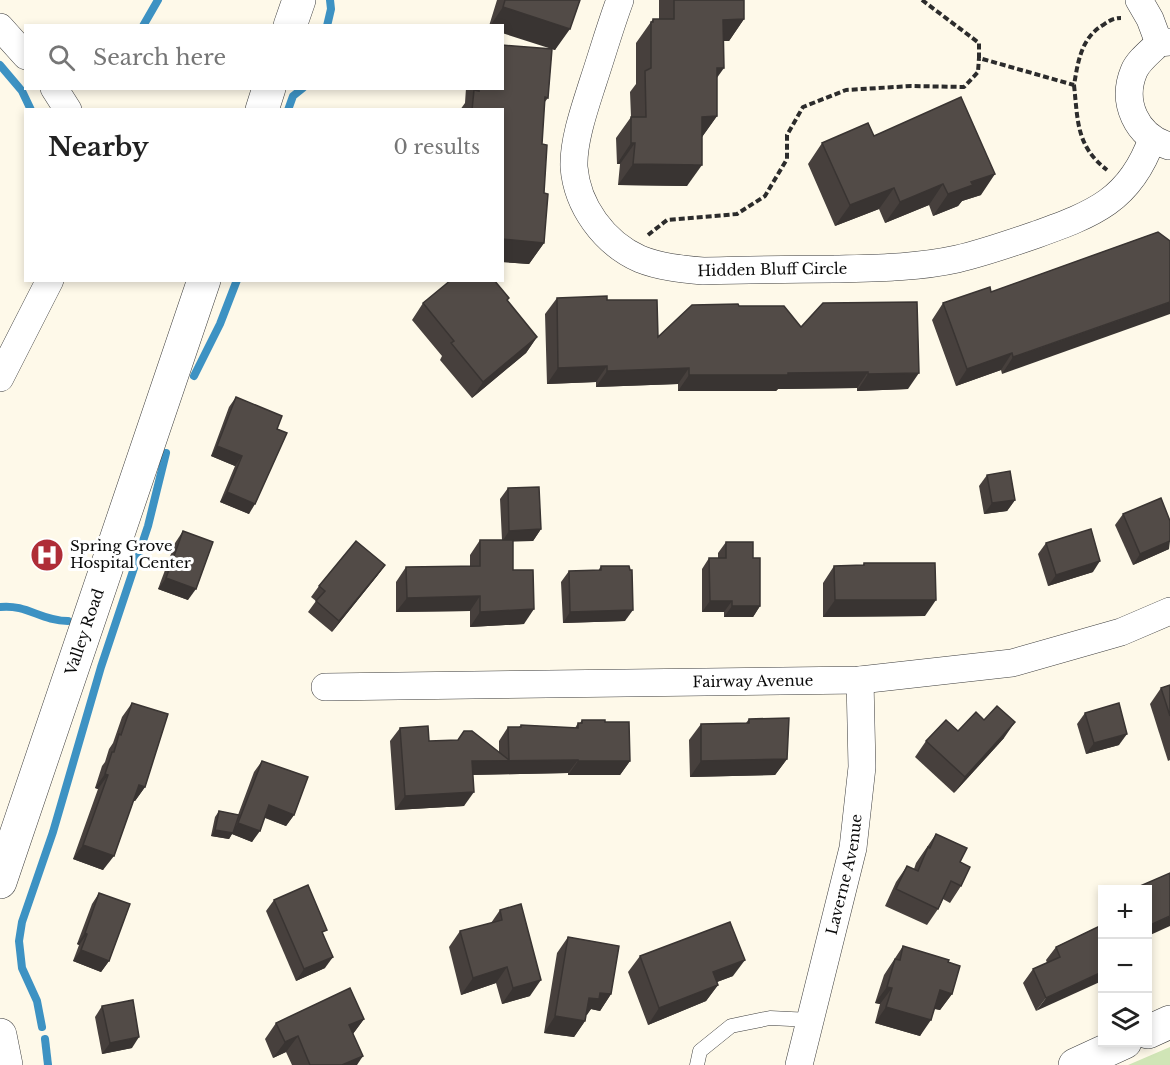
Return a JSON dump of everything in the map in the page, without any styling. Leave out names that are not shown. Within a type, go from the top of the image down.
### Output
[{"type":"street","points":[[291,24],[299,0]]},
{"type":"street","name":"Hidden Bluff Circle","points":[[620,0],[580,122],[574,166],[581,199],[595,222],[618,247],[641,259],[673,268],[703,271],[901,268],[956,259],[1006,245],[1059,226],[1104,206],[1127,186],[1144,161],[1161,143],[1139,126],[1130,110],[1129,89],[1154,26]]},
{"type":"street","points":[[0,27],[24,54]]},
{"type":"street","points":[[55,90],[67,108]]},
{"type":"street","points":[[263,108],[268,90]]},
{"type":"street","points":[[0,378],[49,282]]},
{"type":"street","name":"Valley Road","points":[[0,882],[203,282]]},
{"type":"street","name":"Fairway Avenue","points":[[325,687],[860,680],[1012,663],[1121,632],[1170,610]]},
{"type":"street","name":"Laverne Avenue","points":[[799,1065],[853,848],[862,767],[860,680]]},
{"type":"street","points":[[1152,1030],[1170,1022]]},
{"type":"street","points":[[0,1035],[6,1065]]},
{"type":"street","points":[[1075,1065],[1114,1047]]},
{"type":"lane","points":[[697,1065],[700,1052],[731,1026],[770,1018],[812,1020]]},
{"type":"path","points":[[641,259],[645,238],[667,220],[736,214],[765,196],[787,159],[788,135],[803,107],[846,90],[911,86],[964,87],[978,72],[979,43],[922,0]]},
{"type":"path","points":[[1127,186],[1099,164],[1085,148],[1077,116],[1074,85],[1079,54],[1093,31],[1115,18],[1154,26]]},
{"type":"path","points":[[979,58],[1074,85]]},
{"type":"green space","points":[[1170,1047],[1170,1065],[1128,1065]]},
{"type":"building","points":[[505,0],[580,0],[570,29],[503,7]]},
{"type":"building","points":[[674,0],[744,0],[744,19],[723,20],[724,68],[717,68],[717,116],[702,117],[702,165],[633,164],[635,143],[631,143],[631,117],[646,117],[645,71],[651,68],[651,22],[653,19],[674,19]]},
{"type":"building","points":[[504,45],[552,49],[548,98],[545,97],[542,144],[547,145],[544,193],[548,194],[544,243],[504,239],[504,108],[472,108],[474,90],[504,90]]},
{"type":"building","points":[[961,97],[995,174],[971,182],[973,185],[948,194],[943,184],[900,202],[894,188],[850,205],[822,143],[868,123],[874,136]]},
{"type":"building","points":[[1158,232],[1170,241],[1170,302],[1013,357],[1012,353],[967,369],[943,303],[990,287],[991,292]]},
{"type":"building","points":[[449,282],[496,282],[537,337],[483,382],[451,343],[454,341],[423,303]]},
{"type":"building","points":[[607,296],[607,300],[657,300],[658,337],[692,305],[784,306],[801,327],[823,303],[917,302],[919,373],[689,375],[689,368],[607,371],[607,366],[558,368],[557,298]]},
{"type":"building","points":[[236,397],[282,416],[277,429],[287,433],[255,504],[227,492],[242,456],[217,446]]},
{"type":"building","points":[[1010,471],[1015,500],[992,503],[987,475]]},
{"type":"building","points":[[539,487],[541,529],[509,531],[508,488]]},
{"type":"building","points":[[1161,498],[1170,521],[1170,541],[1140,554],[1123,514]]},
{"type":"building","points":[[1091,529],[1100,561],[1056,575],[1046,543]]},
{"type":"building","points":[[183,531],[213,542],[196,589],[166,578]]},
{"type":"building","points":[[480,540],[513,540],[513,570],[533,570],[534,609],[480,612],[480,596],[407,598],[406,567],[480,566]]},
{"type":"building","points":[[356,541],[385,565],[339,621],[316,601],[325,591],[319,586]]},
{"type":"building","points":[[726,542],[753,542],[753,558],[760,558],[760,606],[732,606],[732,601],[710,601],[709,558],[726,558]]},
{"type":"building","points":[[864,563],[935,563],[936,600],[835,600],[834,566],[864,565]]},
{"type":"building","points":[[601,566],[629,566],[632,570],[633,610],[570,612],[569,571],[601,570]]},
{"type":"building","points":[[1170,685],[1170,716],[1161,688]]},
{"type":"building","points":[[132,703],[168,714],[145,787],[139,785],[114,856],[83,845],[108,775],[105,774],[112,752],[114,752],[119,734],[121,735]]},
{"type":"building","points":[[1119,703],[1127,734],[1094,743],[1085,713]]},
{"type":"building","points":[[997,706],[1015,722],[965,777],[926,741],[946,720],[958,731],[976,712],[984,720]]},
{"type":"building","points":[[789,718],[787,759],[701,761],[701,724],[749,723],[749,719]]},
{"type":"building","points":[[582,720],[629,722],[630,761],[472,761],[474,792],[405,796],[400,728],[428,726],[429,741],[458,740],[464,731],[472,731],[509,760],[508,727],[521,727],[521,725],[578,728],[578,723],[582,723]]},
{"type":"building","points":[[262,761],[308,777],[294,815],[269,805],[260,831],[238,823]]},
{"type":"building","points":[[219,811],[239,815],[233,833],[215,830]]},
{"type":"building","points":[[936,834],[967,848],[960,862],[970,867],[961,886],[951,881],[938,909],[896,889],[907,866],[918,871]]},
{"type":"building","points":[[1170,873],[1170,916],[1152,924],[1152,885],[1142,885]]},
{"type":"building","points":[[308,885],[327,930],[322,932],[333,957],[304,969],[274,900]]},
{"type":"building","points":[[99,893],[130,904],[109,961],[81,950]]},
{"type":"building","points":[[521,904],[541,980],[513,988],[507,967],[473,978],[460,931],[502,920],[500,910]]},
{"type":"building","points":[[730,922],[745,960],[713,972],[718,985],[659,1008],[640,956]]},
{"type":"building","points":[[1098,927],[1098,974],[1046,998],[1033,969],[1060,957],[1056,947]]},
{"type":"building","points":[[568,937],[619,946],[611,994],[600,993],[599,999],[589,998],[585,1021],[555,1016]]},
{"type":"building","points":[[903,946],[949,960],[948,962],[960,966],[952,994],[940,990],[931,1020],[886,1007],[892,988],[887,987],[895,959],[900,960]]},
{"type":"building","points":[[350,988],[364,1019],[349,1025],[363,1056],[342,1065],[310,1065],[298,1036],[285,1042],[276,1023]]},
{"type":"building","points":[[133,1000],[139,1037],[110,1043],[102,1006]]},
{"type":"waterway","points":[[144,24],[158,0]]},
{"type":"waterway","points":[[327,24],[331,9],[330,0]]},
{"type":"waterway","points":[[0,65],[22,91],[30,108]]},
{"type":"waterway","points":[[289,108],[293,96],[300,90]]},
{"type":"waterway","points":[[194,376],[220,324],[236,282]]},
{"type":"waterway","points":[[42,1027],[37,1001],[22,968],[19,941],[22,922],[53,832],[101,667],[148,526],[166,453]]},
{"type":"waterway","points":[[0,607],[18,608],[68,621]]},
{"type":"waterway","points":[[45,1039],[48,1065]]},
{"type":"place","name":"Spring Grove Hospital Center","points":[[47,555]]}]
